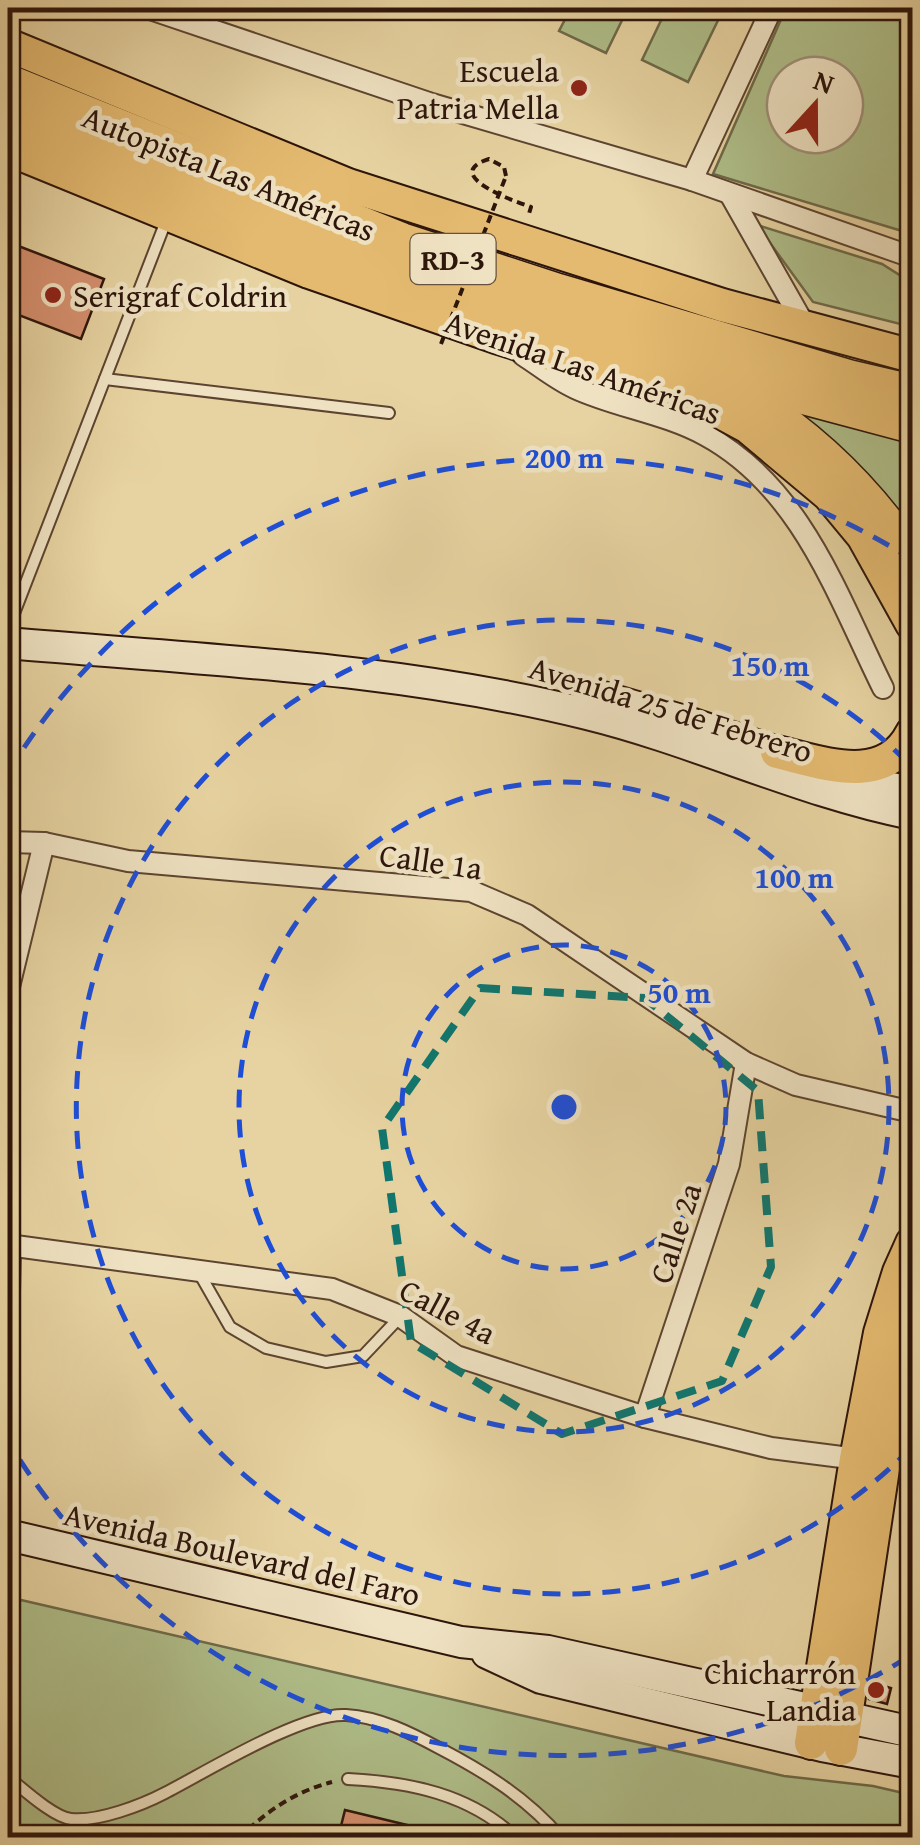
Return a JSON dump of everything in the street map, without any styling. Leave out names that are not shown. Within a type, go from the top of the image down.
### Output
[{"type":"highway","name":"Autopista Las Américas","points":[[8,84],[401,242],[558,294],[912,394]]},
{"type":"highway","name":"Autopista Las Américas","points":[[8,116],[265,224],[528,317],[912,424]]},
{"type":"highway","points":[[650,354],[714,381],[757,405],[785,427],[840,472],[876,509],[912,561]]},
{"type":"main road","points":[[8,45],[348,185],[807,330],[910,355]]},
{"type":"main road","name":"Avenida Las Américas","points":[[8,149],[309,272],[496,337],[700,401],[748,427],[829,494],[863,536],[912,624]]},
{"type":"main road","name":"Avenida 25 de Febrero","points":[[8,643],[288,666],[437,683],[590,714],[855,803],[912,814]]},
{"type":"main road","name":"Avenida 25 de Febrero","points":[[288,666],[480,672],[578,690],[876,785],[912,792]]},
{"type":"main road","points":[[777,752],[849,769],[872,767],[906,746],[912,732]]},
{"type":"main road","points":[[829,1730],[870,1461],[880,1332],[912,1243]]},
{"type":"main road","points":[[870,1461],[912,1315]]},
{"type":"main road","name":"Avenida Boulevard del Faro","points":[[8,1535],[461,1642],[548,1650],[829,1730],[912,1763]]},
{"type":"main road","name":"Avenida Boulevard del Faro","points":[[829,1730],[912,1732]]},
{"type":"street","points":[[147,8],[170,12],[432,104],[692,180],[912,257]]},
{"type":"street","points":[[692,180],[772,8]]},
{"type":"street","points":[[730,194],[807,330]]},
{"type":"street","points":[[496,337],[572,388],[702,434],[744,460],[779,494],[803,527],[883,688]]},
{"type":"street","name":"Calle 1a","points":[[8,842],[44,842],[128,861],[471,892],[527,915],[746,1063],[796,1085],[912,1112]]},
{"type":"street","points":[[8,991],[44,842]]},
{"type":"street","name":"Calle 2a","points":[[645,1417],[729,1164],[746,1063]]},
{"type":"street","points":[[8,1339],[9,1245]]},
{"type":"street","name":"Calle 4a","points":[[9,1245],[332,1289],[400,1316],[456,1356],[645,1417],[771,1448],[870,1461]]},
{"type":"lane","points":[[8,630],[168,216]]},
{"type":"lane","points":[[105,379],[389,414]]},
{"type":"lane","points":[[198,1271],[230,1327],[266,1348],[326,1362],[363,1356],[400,1316]]},
{"type":"lane","points":[[8,1777],[70,1819],[134,1809],[263,1743],[319,1718],[346,1714],[395,1726],[470,1764],[541,1814],[561,1838]]},
{"type":"lane","points":[[348,1778],[390,1781],[440,1793],[497,1819],[516,1838]]},
{"type":"path","points":[[441,344],[506,176],[504,167],[489,159],[475,168],[480,186],[532,208]]},
{"type":"path","points":[[239,1838],[264,1814],[296,1794],[348,1778]]},
{"type":"highlighted area","points":[[480,988],[645,998],[758,1091],[771,1267],[722,1381],[562,1434],[411,1342],[382,1128]]},
{"type":"green space","points":[[571,8],[628,8],[606,53],[559,31]]},
{"type":"green space","points":[[667,8],[724,8],[688,82],[642,60]]},
{"type":"green space","points":[[786,8],[912,8],[912,234],[713,174],[765,56],[765,155],[865,155],[865,55],[765,55]]},
{"type":"green space","points":[[757,225],[882,264],[912,283],[912,327],[813,302]]},
{"type":"green space","points":[[793,407],[912,436],[912,533]]},
{"type":"green space","points":[[8,1597],[784,1776],[873,1786],[912,1795],[912,1838],[8,1838]]},
{"type":"building","name":"Serigraf Coldrin","points":[[8,242],[104,279],[81,339],[8,311]]},
{"type":"building","name":"Chicharrón Landia","points":[[871,1682],[891,1688],[887,1704],[869,1699]]},
{"type":"building","points":[[345,1810],[432,1831],[431,1838],[338,1838]]},
{"type":"place","name":"Escuela Patria Mella","points":[[579,88]]},
{"type":"place","name":"Serigraf Coldrin","points":[[53,295]]},
{"type":"place","name":"Chicharrón Landia","points":[[876,1690]]}]
